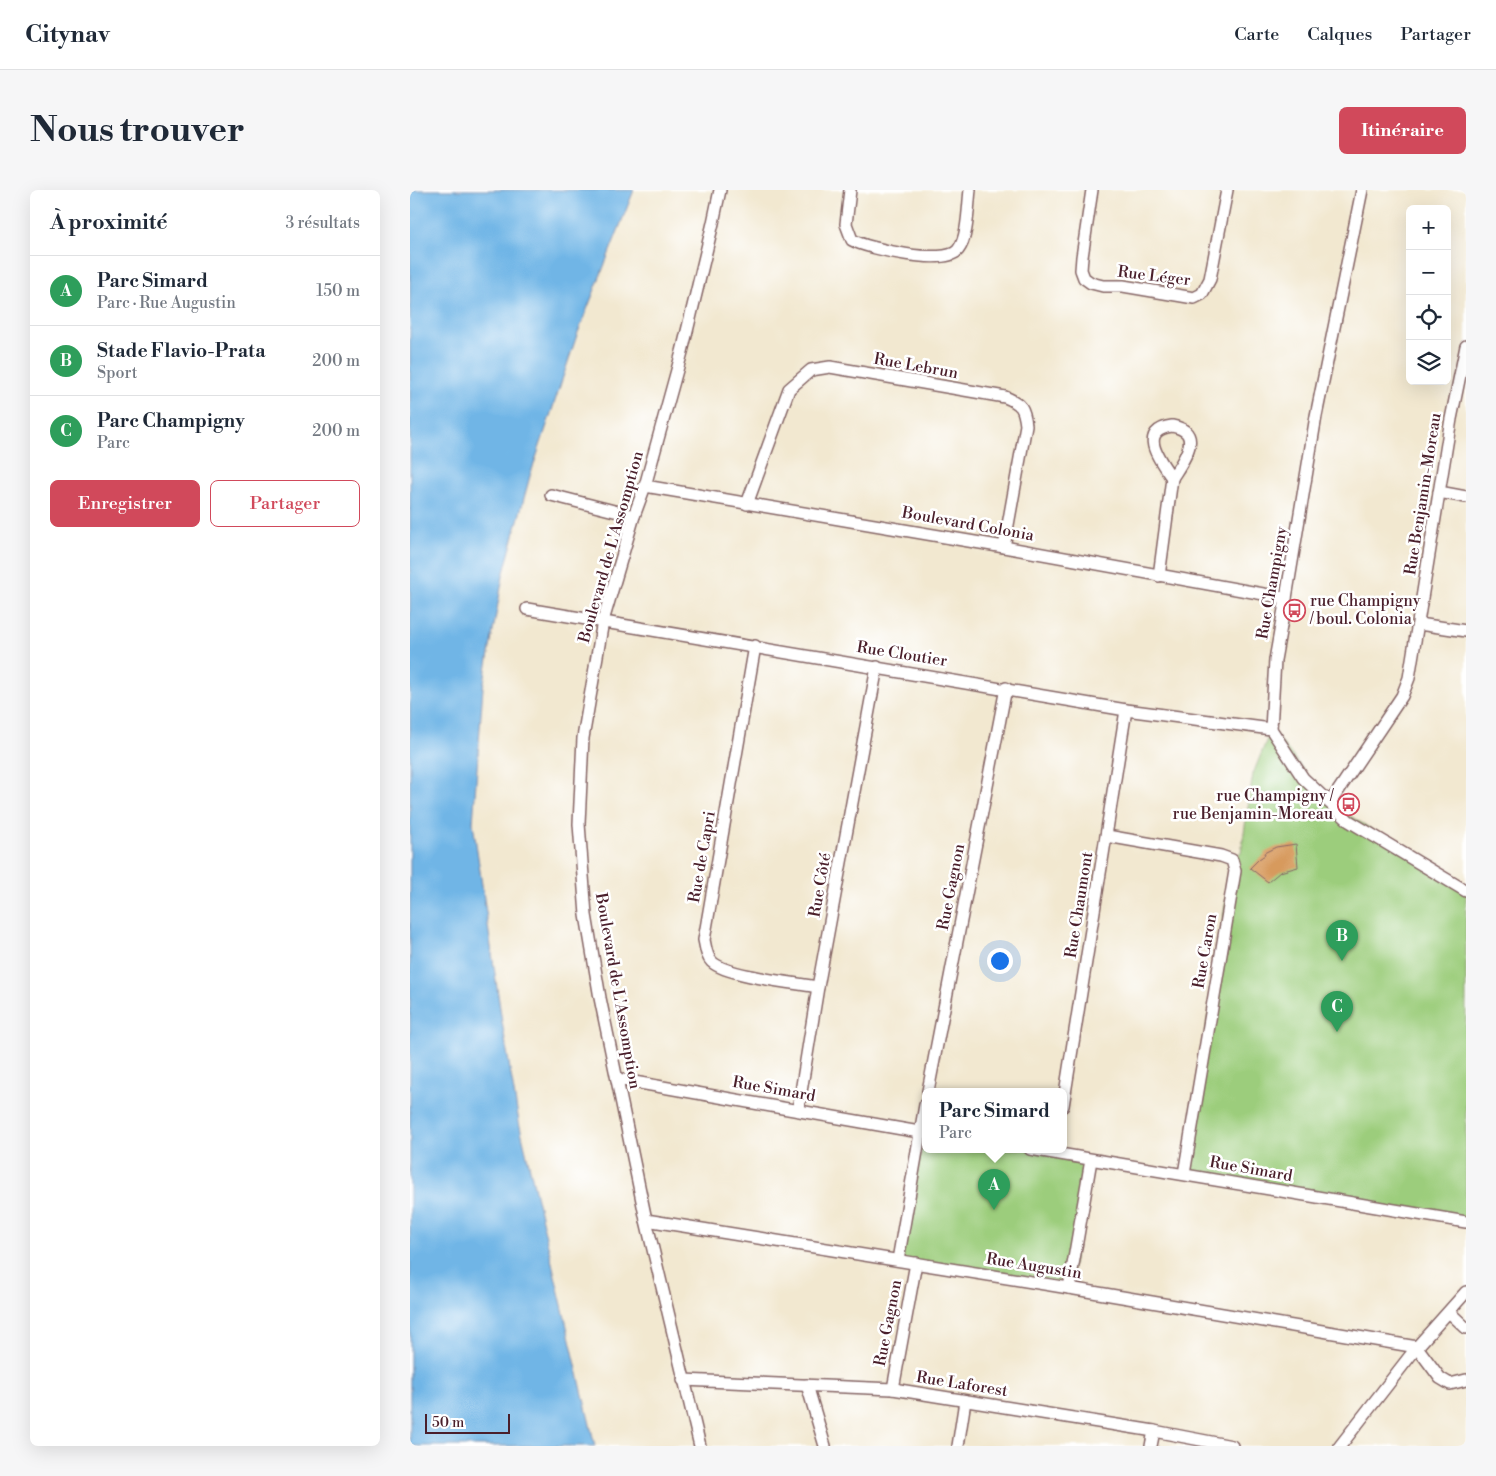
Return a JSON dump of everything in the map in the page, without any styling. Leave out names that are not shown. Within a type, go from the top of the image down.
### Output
[{"type":"street","name":"Boulevard de L'Assomption","points":[[700,1446],[646,1220],[600,998],[586,915],[579,824],[583,738],[603,621],[682,352],[720,190]]},
{"type":"street","points":[[850,190],[846,224],[852,240],[865,246],[940,257],[949,256],[957,252],[963,242],[970,190]]},
{"type":"street","name":"Rue Léger","points":[[1092,190],[1082,257],[1081,270],[1084,278],[1091,283],[1102,286],[1123,286],[1194,298],[1202,294],[1210,279],[1227,190]]},
{"type":"street","name":"Rue Champigny","points":[[1271,729],[1275,660],[1316,416],[1362,190]]},
{"type":"street","name":"Rue Benjamin-Moreau","points":[[1330,803],[1402,696],[1409,678],[1451,419],[1466,346]]},
{"type":"street","name":"Rue Lebrun","points":[[747,504],[789,389],[811,370],[830,367],[1005,398],[1017,402],[1024,411],[1026,425],[1004,547]]},
{"type":"street","points":[[1159,576],[1172,478]]},
{"type":"street","name":"Boulevard Colonia","points":[[644,486],[1004,547],[1286,598]]},
{"type":"street","points":[[1440,492],[1466,497]]},
{"type":"street","points":[[551,495],[634,516]]},
{"type":"street","name":"Rue Cloutier","points":[[528,609],[1006,688],[1126,710],[1271,729]]},
{"type":"street","points":[[1419,624],[1466,631]]},
{"type":"street","name":"Rue de Capri","points":[[755,646],[704,940],[706,954],[712,962],[727,971],[818,987]]},
{"type":"street","name":"Rue Côté","points":[[798,1110],[818,987],[877,667]]},
{"type":"street","name":"Rue Gagnon","points":[[929,1088],[1006,688]]},
{"type":"street","name":"Rue Chaumont","points":[[1066,1088],[1126,710]]},
{"type":"street","points":[[1271,729],[1303,778],[1349,821],[1466,891]]},
{"type":"street","name":"Rue Caron","points":[[1107,836],[1221,856],[1232,860],[1235,871],[1184,1174]]},
{"type":"street","name":"Rue Simard","points":[[617,1079],[922,1132]]},
{"type":"street","name":"Rue Gagnon","points":[[898,1260],[922,1137]]},
{"type":"street","name":"Rue Simard","points":[[1063,1153],[1091,1160],[1466,1222]]},
{"type":"street","points":[[1069,1288],[1091,1160]]},
{"type":"street","name":"Rue Augustin","points":[[646,1220],[1069,1288],[1417,1347]]},
{"type":"street","name":"Rue Gagnon","points":[[893,1389],[916,1263]]},
{"type":"street","points":[[1340,1446],[1417,1347],[1466,1292]]},
{"type":"street","points":[[1449,1312],[1466,1328]]},
{"type":"street","points":[[1417,1347],[1440,1378],[1450,1384],[1466,1380]]},
{"type":"street","name":"Rue Laforest","points":[[683,1380],[893,1389],[1154,1431],[1232,1446]]},
{"type":"street","points":[[807,1385],[825,1446]]},
{"type":"street","points":[[958,1446],[965,1401]]},
{"type":"street","points":[[1152,1446],[1154,1431]]},
{"type":"green space","points":[[1271,729],[1330,803],[1466,889],[1466,1222],[1184,1174],[1232,860],[1241,852],[1253,774]]},
{"type":"green space","points":[[922,1147],[922,1153],[1052,1153],[1091,1160],[1069,1288],[898,1260]]},
{"type":"water","points":[[410,190],[634,190],[577,335],[530,476],[503,576],[483,687],[473,823],[502,1022],[519,1122],[595,1446],[410,1446]]},
{"type":"building","points":[[1296,844],[1298,867],[1280,872],[1268,882],[1250,868],[1265,855],[1264,853],[1276,847]]},
{"type":"place","name":"rue Champigny / boul. Colonia","points":[[1294,610]]},
{"type":"place","name":"rue Champigny / rue Benjamin-Moreau","points":[[1349,805]]},
{"type":"place","name":"Stade Flavio-Prata","points":[[1342,961]]},
{"type":"place","name":"Parc Champigny","points":[[1337,1032]]},
{"type":"place","name":"Parc Simard","points":[[994,1210]]}]
